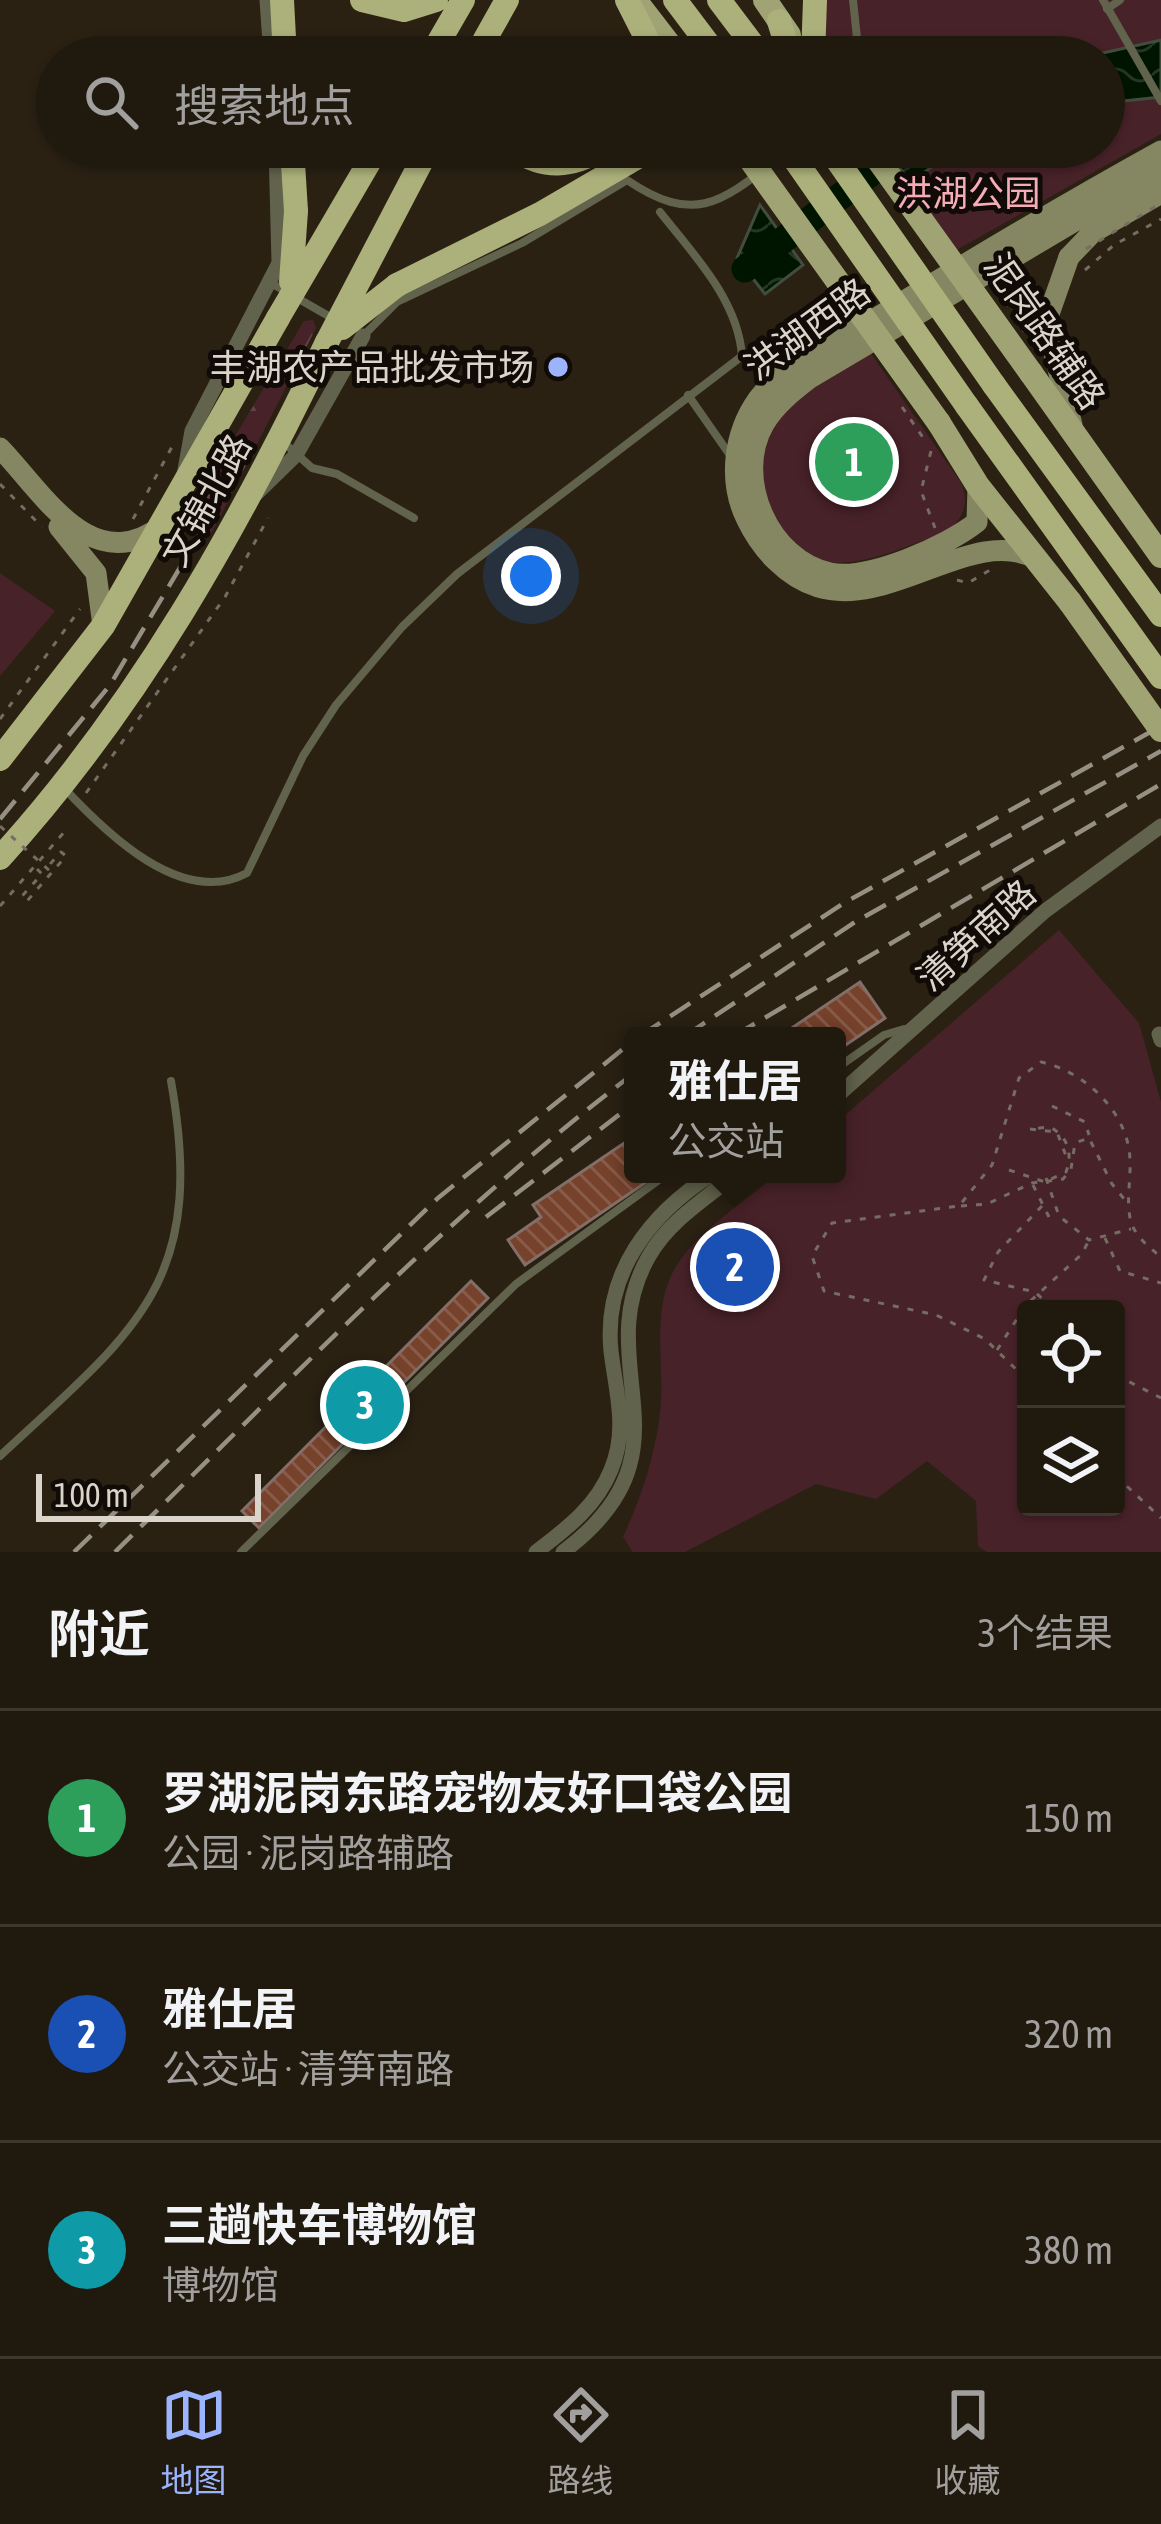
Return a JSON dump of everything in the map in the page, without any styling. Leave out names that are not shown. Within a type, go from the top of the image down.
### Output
[{"type":"highway","points":[[282,0],[284,36]]},
{"type":"highway","points":[[362,0],[404,10],[436,0]]},
{"type":"highway","points":[[442,36],[463,0]]},
{"type":"highway","points":[[487,36],[507,0]]},
{"type":"highway","points":[[631,0],[647,36]]},
{"type":"highway","points":[[675,0],[702,36]]},
{"type":"highway","points":[[719,0],[746,36]]},
{"type":"highway","points":[[814,36],[815,0]]},
{"type":"highway","points":[[278,318],[293,274],[293,168]]},
{"type":"highway","name":"文锦北路","points":[[0,759],[103,626],[366,168]]},
{"type":"highway","name":"文锦北路","points":[[0,858],[74,791],[166,643],[259,509],[327,342],[417,168]]},
{"type":"highway","points":[[327,342],[397,285],[630,168]]},
{"type":"highway","points":[[804,168],[1161,676]]},
{"type":"highway","points":[[843,168],[1161,615]]},
{"type":"main road","points":[[631,0],[661,36]]},
{"type":"main road","points":[[772,10],[790,36]]},
{"type":"main road","name":"洪湖西路","points":[[735,463],[758,400],[820,352],[1161,151]]},
{"type":"main road","points":[[750,168],[962,455],[1095,587]]},
{"type":"main road","name":"泥岗路辅路","points":[[884,168],[1156,550]]},
{"type":"main road","name":"洪湖西路","points":[[978,486],[977,522],[956,537],[862,572],[827,572],[804,564],[770,528],[753,476],[755,449],[776,409],[810,378],[1161,170]]},
{"type":"main road","points":[[1089,457],[1072,427],[1049,314],[1069,257],[1092,233],[1161,193]]},
{"type":"main road","points":[[0,448],[70,522],[98,542],[131,544],[163,526]]},
{"type":"main road","points":[[962,455],[978,486],[1039,560],[1161,730]]},
{"type":"main road","points":[[735,463],[740,507],[753,533],[785,568],[820,587],[869,588],[992,549],[1024,552],[1039,560]]},
{"type":"main road","points":[[0,466],[90,562],[103,597],[103,626]]},
{"type":"street","points":[[267,0],[270,36]]},
{"type":"street","points":[[185,485],[192,431],[271,283],[281,247],[277,168]]},
{"type":"street","points":[[288,447],[363,336]]},
{"type":"street","name":"清笋南路","points":[[846,1088],[1079,884],[1161,826]]},
{"type":"street","points":[[536,1552],[586,1510],[615,1457],[621,1419],[611,1331],[628,1258],[654,1219],[700,1183]]},
{"type":"street","points":[[563,1552],[593,1528],[629,1475],[638,1411],[628,1331],[644,1267],[663,1234],[725,1183]]},
{"type":"lane","points":[[853,0],[857,36]]},
{"type":"lane","points":[[1120,0],[1105,5],[1121,36]]},
{"type":"lane","points":[[1125,42],[1161,101]]},
{"type":"lane","points":[[271,283],[363,336],[397,302],[522,242],[627,180],[662,201],[697,207],[729,194],[762,168]]},
{"type":"lane","points":[[660,212],[717,285],[740,332],[742,356]]},
{"type":"lane","points":[[74,791],[92,818],[178,877],[206,885],[247,874],[303,756],[336,706],[402,627],[457,574],[742,356],[820,352]]},
{"type":"lane","points":[[688,395],[735,463]]},
{"type":"lane","points":[[288,447],[414,518]]},
{"type":"lane","points":[[846,1062],[884,1035],[922,1024]]},
{"type":"lane","points":[[0,1456],[125,1340],[164,1276],[181,1202],[181,1138],[171,1081]]},
{"type":"lane","points":[[241,1552],[516,1284],[656,1183]]},
{"type":"path","points":[[1077,260],[1112,229],[1161,203]]},
{"type":"path","points":[[1076,284],[1114,244],[1161,219]]},
{"type":"path","points":[[998,287],[1027,331]]},
{"type":"path","points":[[897,400],[932,449],[921,491],[938,534]]},
{"type":"path","points":[[127,526],[178,437]]},
{"type":"path","points":[[74,791],[214,613],[259,509]]},
{"type":"path","points":[[957,580],[968,583],[982,574]]},
{"type":"path","points":[[0,719],[64,636],[86,594]]},
{"type":"path","points":[[0,826],[52,874]]},
{"type":"path","points":[[46,858],[52,863],[62,852],[67,856],[27,901],[22,896],[46,858],[66,830]]},
{"type":"path","points":[[0,905],[39,871]]},
{"type":"path","points":[[959,1206],[992,1165],[1019,1078],[1041,1062],[1082,1082],[1120,1120],[1130,1158],[1134,1228],[1161,1257]]},
{"type":"path","points":[[1052,1106],[1085,1122],[1112,1184],[1130,1205]]},
{"type":"path","points":[[1009,1170],[1046,1182],[1066,1172],[1070,1156],[1064,1138],[1050,1127],[1030,1129],[1057,1132],[1066,1156]]},
{"type":"path","points":[[1017,1370],[997,1351],[936,1315],[834,1297],[819,1283],[812,1256],[832,1223],[1002,1200],[1032,1183],[1050,1184],[1071,1169],[1075,1143],[1089,1138]]},
{"type":"path","points":[[1046,1178],[1059,1216],[1089,1240]]},
{"type":"path","points":[[1032,1183],[1049,1216]]},
{"type":"path","points":[[1042,1206],[998,1252],[984,1280],[1038,1293],[1045,1300]]},
{"type":"path","points":[[997,1351],[1038,1293],[1089,1240],[1134,1228]]},
{"type":"path","points":[[1104,1237],[1120,1270],[1161,1283]]},
{"type":"path","points":[[1125,1380],[1161,1398]]},
{"type":"path","points":[[1125,1484],[1161,1517]]},
{"type":"green space","name":"洪湖公园","points":[[815,0],[1161,0],[1161,134],[1125,154],[1125,36],[815,36]]},
{"type":"green space","name":"洪湖公园","points":[[894,168],[1101,168],[953,252]]},
{"type":"green space","points":[[313,320],[316,328],[211,534],[186,518],[304,321]]},
{"type":"green space","points":[[867,348],[962,484],[965,506],[955,524],[931,538],[862,560],[822,561],[790,541],[777,521],[763,483],[763,449],[770,427],[792,399]]},
{"type":"green space","points":[[0,573],[55,611],[0,676]]},
{"type":"green space","points":[[1059,930],[1139,1023],[1161,1102],[1161,1552],[987,1552],[978,1546],[976,1501],[927,1461],[876,1499],[816,1484],[685,1552],[633,1552],[623,1537],[658,1429],[665,1292],[691,1247],[766,1183],[846,1183],[846,1114]]},
{"type":"water","points":[[1161,40],[1161,97],[1125,101],[1125,48]]},
{"type":"water","points":[[900,168],[930,168],[910,182]]},
{"type":"water","points":[[760,205],[803,265],[765,294],[737,258]]},
{"type":"building","points":[[860,982],[885,1018],[846,1045],[846,1027],[793,1027]]},
{"type":"building","points":[[624,1143],[624,1183],[645,1183],[525,1265],[508,1240],[541,1217],[533,1205]]},
{"type":"building","points":[[471,1281],[488,1298],[259,1528],[242,1511]]},
{"type":"waterway","points":[[745,269],[877,168]]},
{"type":"railway","points":[[0,819],[110,685],[203,529]]},
{"type":"railway","points":[[654,1027],[844,903],[1161,726]]},
{"type":"railway","points":[[698,1027],[855,922],[1161,751]]},
{"type":"railway","points":[[749,1027],[1161,784]]},
{"type":"railway","points":[[74,1552],[438,1198],[624,1048]]},
{"type":"railway","points":[[115,1552],[431,1245],[624,1081]]},
{"type":"railway","points":[[486,1217],[624,1111]]},
{"type":"place","name":"丰湖农产品批发市场","points":[[558,367]]},
{"type":"place","name":"罗湖泥岗东路宠物友好口袋公园","points":[[854,462]]},
{"type":"place","name":"雅仕居","points":[[735,1267]]},
{"type":"place","name":"三趟快车博物馆","points":[[365,1405]]}]
